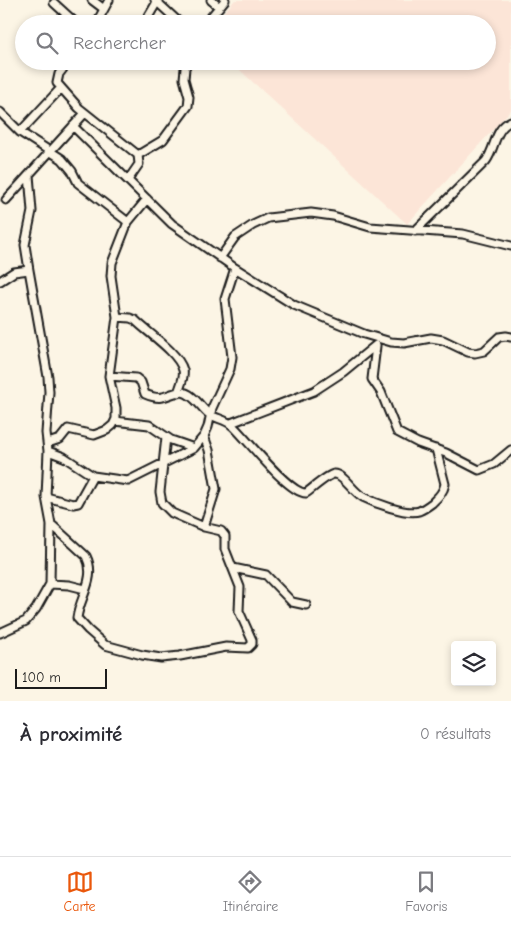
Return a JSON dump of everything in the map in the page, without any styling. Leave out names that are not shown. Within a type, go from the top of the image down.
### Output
[{"type":"street","points":[[92,0],[104,9]]},
{"type":"street","points":[[101,15],[109,0]]},
{"type":"street","points":[[211,0],[219,7]]},
{"type":"street","points":[[212,15],[225,0]]},
{"type":"street","points":[[149,15],[156,1],[171,15]]},
{"type":"street","points":[[54,3],[67,15]]},
{"type":"street","points":[[63,70],[57,78],[57,83],[61,88],[85,113],[138,155],[139,164],[128,180]]},
{"type":"street","points":[[138,155],[163,140],[188,106],[189,97],[184,79],[185,70]]},
{"type":"street","points":[[20,132],[61,88]]},
{"type":"street","points":[[0,112],[20,132],[66,163],[78,182],[128,222]]},
{"type":"street","points":[[6,200],[85,113]]},
{"type":"street","points":[[415,231],[486,161],[501,126],[511,121]]},
{"type":"street","points":[[74,126],[172,224],[234,268],[294,305],[378,343],[404,343],[431,338],[475,353],[484,351],[499,337],[511,337]]},
{"type":"street","points":[[0,633],[26,621],[36,609],[50,584],[51,524],[46,497],[48,443],[46,433],[49,392],[25,245],[32,211],[29,175]]},
{"type":"street","points":[[48,443],[60,438],[68,430],[90,435],[103,432],[112,426],[115,421],[116,408],[109,376],[117,317],[111,276],[112,263],[128,222],[147,199]]},
{"type":"street","points":[[220,258],[235,237],[244,230],[268,218],[311,213],[334,216],[370,227],[464,234],[511,246]]},
{"type":"street","points":[[48,451],[64,457],[93,476],[128,481],[194,448],[204,436],[212,408],[232,363],[225,299],[234,268]]},
{"type":"street","points":[[0,281],[14,272],[29,270]]},
{"type":"street","points":[[117,317],[135,320],[179,362],[183,373],[178,393]]},
{"type":"street","points":[[230,423],[314,391],[342,372],[378,343]]},
{"type":"street","points":[[378,343],[372,380],[381,392],[394,430],[407,438],[436,449],[479,470],[494,464],[511,450]]},
{"type":"street","points":[[109,376],[136,378],[141,382],[144,393],[152,397],[162,399],[178,393],[186,393],[210,415],[230,423],[287,485],[296,491],[306,493],[327,477],[338,474],[344,478],[354,492],[364,498],[406,511],[421,510],[444,490],[445,484],[436,449]]},
{"type":"street","points":[[115,421],[144,423],[166,437],[194,448]]},
{"type":"street","points":[[204,436],[209,450],[216,489],[204,527]]},
{"type":"street","points":[[51,524],[86,556],[90,574],[77,618],[88,630],[110,647],[161,658],[226,647],[248,648],[252,644],[252,640],[239,611],[240,587],[225,549],[226,538],[224,534],[172,513],[162,503],[160,492],[166,437]]},
{"type":"street","points":[[46,497],[73,504],[78,503],[93,476]]},
{"type":"street","points":[[233,568],[266,575],[292,602],[306,606]]},
{"type":"street","points":[[50,584],[69,585],[86,589]]},
{"type":"shaded area","points":[[235,0],[511,0],[511,110],[407,224],[240,70],[496,70],[496,15],[221,15]]}]
